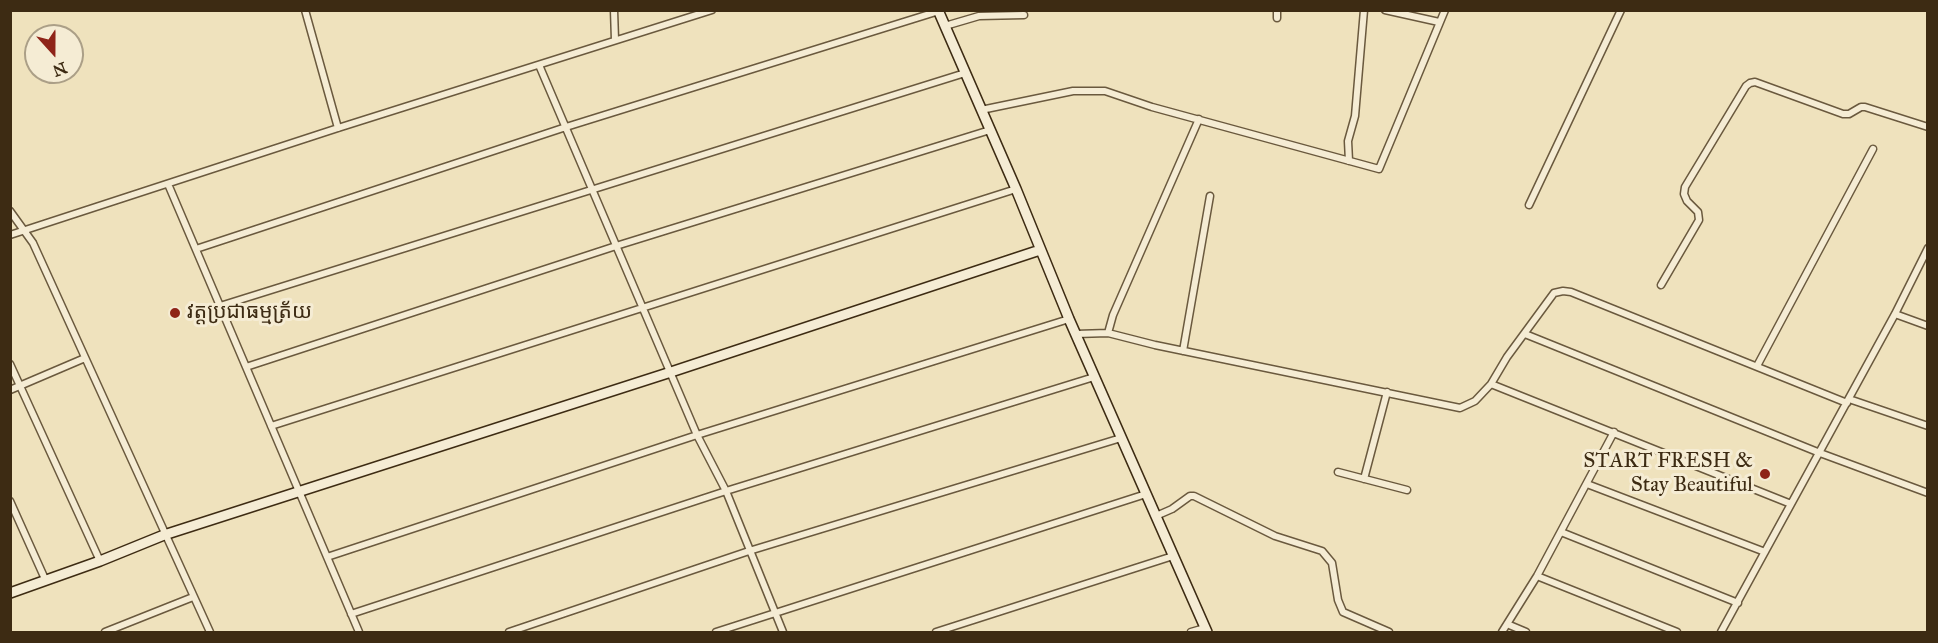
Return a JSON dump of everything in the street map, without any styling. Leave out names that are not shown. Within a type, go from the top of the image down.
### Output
[{"type":"street","points":[[305,10],[338,128]]},
{"type":"street","points":[[614,10],[615,40]]},
{"type":"street","points":[[10,235],[712,10]]},
{"type":"street","points":[[1277,10],[1277,18]]},
{"type":"street","points":[[1348,161],[1348,141],[1355,116],[1364,10]]},
{"type":"street","points":[[1385,10],[1421,14],[1439,21]]},
{"type":"street","points":[[981,110],[1072,91],[1112,92],[1152,107],[1378,169],[1445,10]]},
{"type":"street","points":[[1529,205],[1622,10]]},
{"type":"street","points":[[196,249],[566,127],[939,11],[1094,377],[1206,630],[1191,633]]},
{"type":"street","points":[[945,26],[979,15],[1024,15]]},
{"type":"street","points":[[539,65],[697,435],[726,491],[783,633]]},
{"type":"street","points":[[220,306],[965,73]]},
{"type":"street","points":[[1661,285],[1699,220],[1700,215],[1687,201],[1684,194],[1685,187],[1746,86],[1750,83],[1755,82],[1843,114],[1849,114],[1865,107],[1928,127]]},
{"type":"street","points":[[1108,333],[1113,315],[1199,119]]},
{"type":"street","points":[[246,367],[616,246],[990,130]]},
{"type":"street","points":[[1757,366],[1873,149]]},
{"type":"street","points":[[168,184],[359,633]]},
{"type":"street","points":[[271,426],[1016,189]]},
{"type":"street","points":[[1183,351],[1210,196]]},
{"type":"street","points":[[10,211],[33,243],[210,633]]},
{"type":"street","points":[[1721,633],[1895,314],[1928,248]]},
{"type":"street","points":[[12,589],[100,561],[164,535],[671,372],[1040,250]]},
{"type":"street","points":[[1076,334],[1108,333],[1183,351],[1460,408],[1475,401],[1491,384],[1507,357],[1554,293],[1563,291],[1571,292],[1848,401],[1928,426]]},
{"type":"street","points":[[1895,314],[1928,326]]},
{"type":"street","points":[[327,557],[697,435],[1069,319]]},
{"type":"street","points":[[1525,334],[1820,453],[1928,493]]},
{"type":"street","points":[[10,390],[85,358]]},
{"type":"street","points":[[10,364],[100,561]]},
{"type":"street","points":[[351,614],[726,491],[1094,377]]},
{"type":"street","points":[[1491,384],[1791,504]]},
{"type":"street","points":[[1364,479],[1387,392]]},
{"type":"street","points":[[1502,633],[1537,576],[1614,432]]},
{"type":"street","points":[[509,633],[749,551],[1121,438]]},
{"type":"street","points":[[1338,472],[1407,490]]},
{"type":"street","points":[[1587,484],[1765,552]]},
{"type":"street","points":[[716,633],[775,612],[1146,494]]},
{"type":"street","points":[[1156,516],[1172,509],[1190,496],[1194,496],[1275,536],[1322,552],[1332,563],[1338,600],[1343,612],[1389,633]]},
{"type":"street","points":[[10,501],[45,579]]},
{"type":"street","points":[[1561,532],[1738,603]]},
{"type":"street","points":[[936,633],[1173,556]]},
{"type":"street","points":[[1537,576],[1677,633]]},
{"type":"street","points":[[105,633],[193,597]]},
{"type":"street","points":[[1507,624],[1526,633]]},
{"type":"place","name":"វត្តប្រជាធម្មត្រ័យ","points":[[175,313]]},
{"type":"place","name":"START FRESH & Stay Beautiful","points":[[1765,474]]}]
